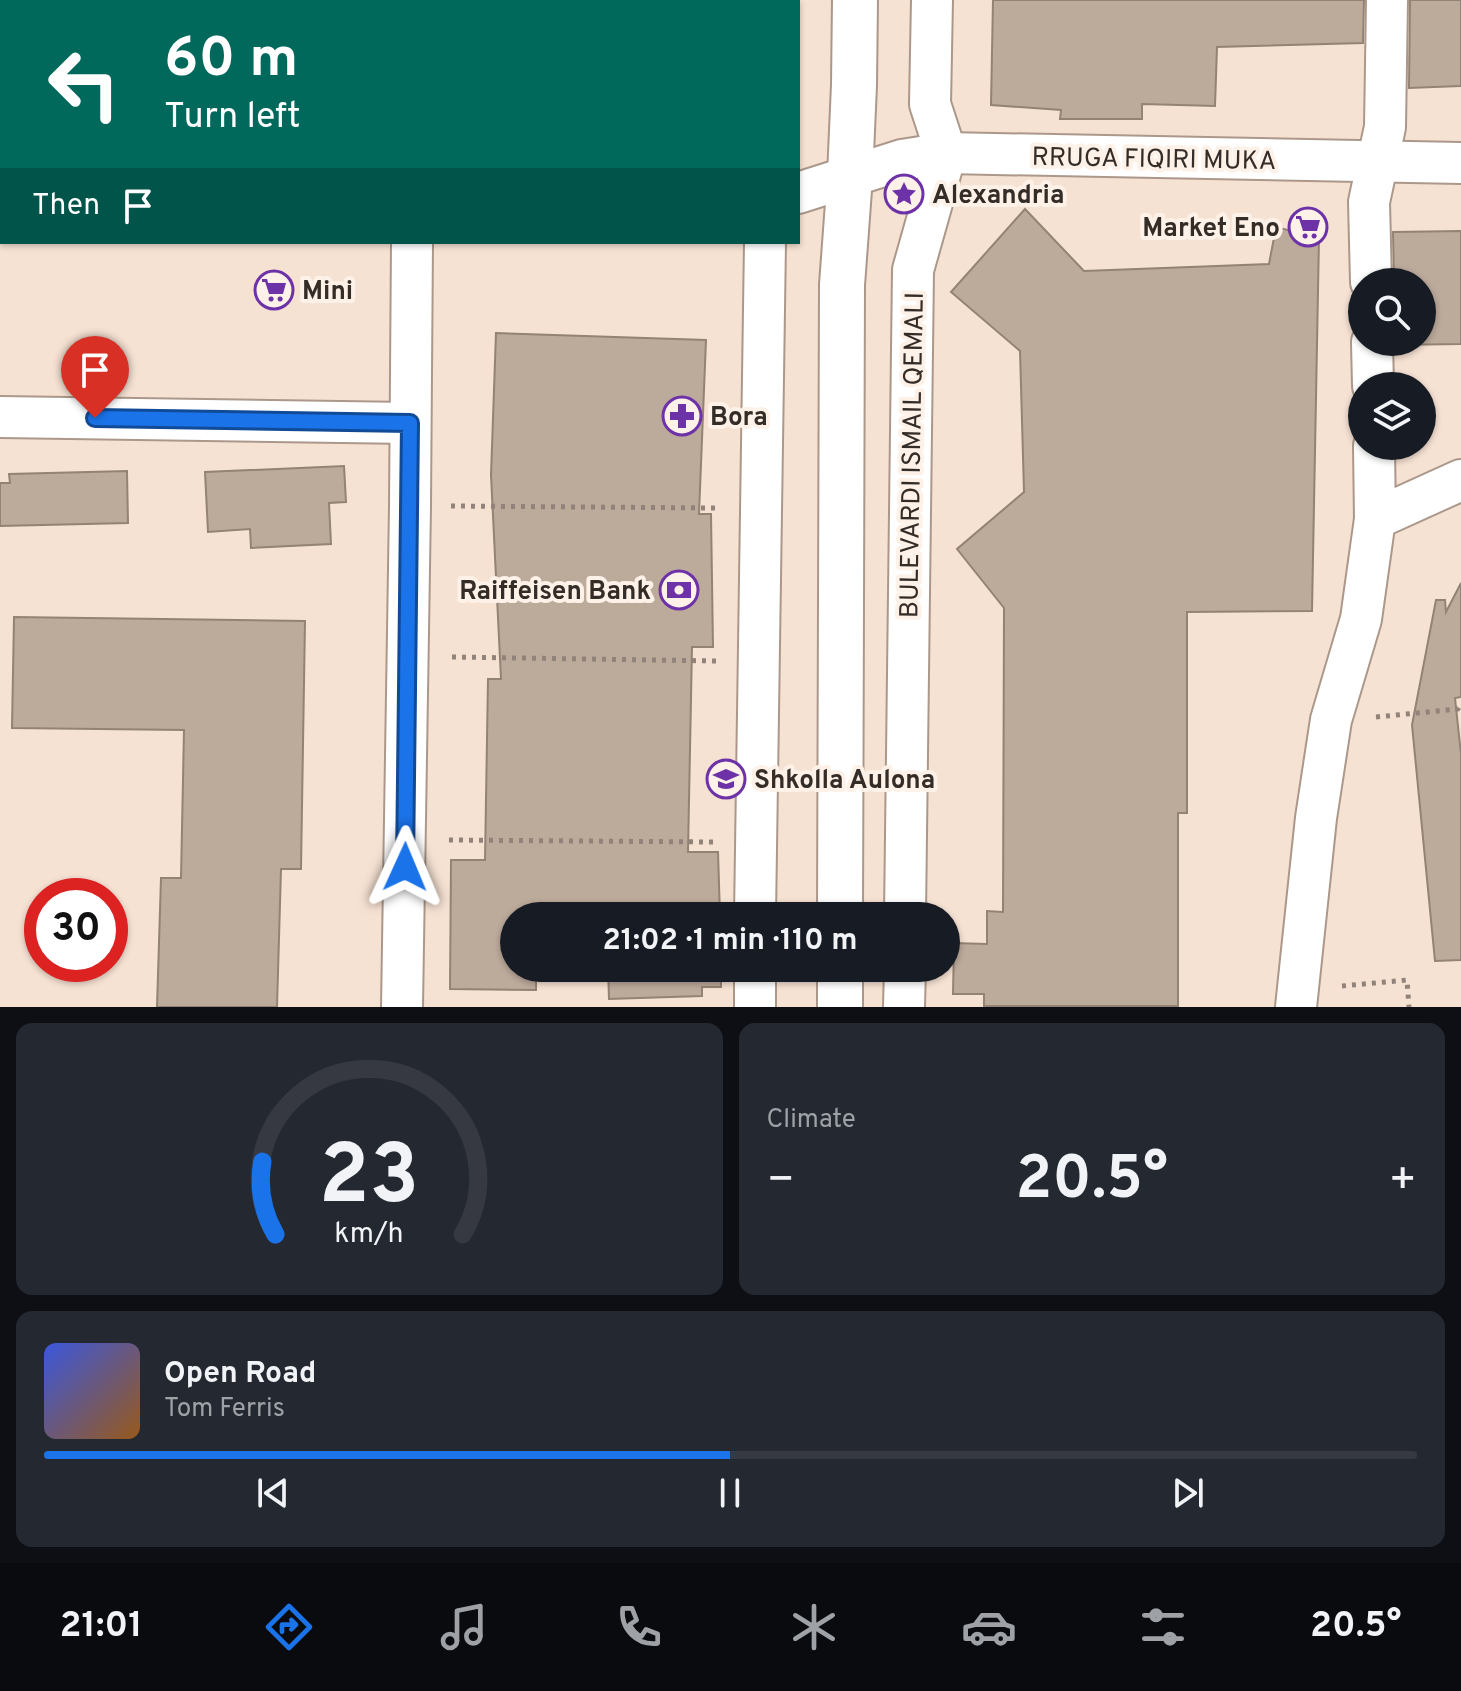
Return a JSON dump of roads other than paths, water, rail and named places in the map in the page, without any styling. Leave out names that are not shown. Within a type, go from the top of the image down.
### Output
[{"type":"main road","points":[[840,902],[842,285],[850,176],[855,0]]},
{"type":"main road","points":[[840,982],[840,1007]]},
{"type":"street","points":[[932,0],[930,104],[946,153]]},
{"type":"street","points":[[1371,268],[1369,202],[1385,127],[1387,0]]},
{"type":"street","name":"RRUGA FIQIRI MUKA","points":[[800,192],[902,160],[946,153],[1461,163]]},
{"type":"street","name":"BULEVARDI ISMAIL QEMALI","points":[[905,902],[913,270],[946,153]]},
{"type":"street","points":[[402,1007],[412,244]]},
{"type":"street","points":[[755,902],[765,244]]},
{"type":"street","points":[[0,417],[410,423]]},
{"type":"street","points":[[1297,999],[1316,818],[1331,720],[1361,619],[1375,519],[1374,460]]},
{"type":"street","points":[[1375,519],[1461,480]]},
{"type":"street","points":[[755,982],[755,1007]]},
{"type":"street","points":[[904,1007],[905,982]]},
{"type":"place","name":"Alexandria","points":[[904,194]]},
{"type":"place","name":"Market Eno","points":[[1308,227]]},
{"type":"place","name":"Mini","points":[[274,290]]},
{"type":"place","name":"Bora","points":[[682,416]]},
{"type":"place","name":"Raiffeisen Bank","points":[[679,590]]},
{"type":"place","name":"Shkolla Aulona","points":[[726,779]]}]
